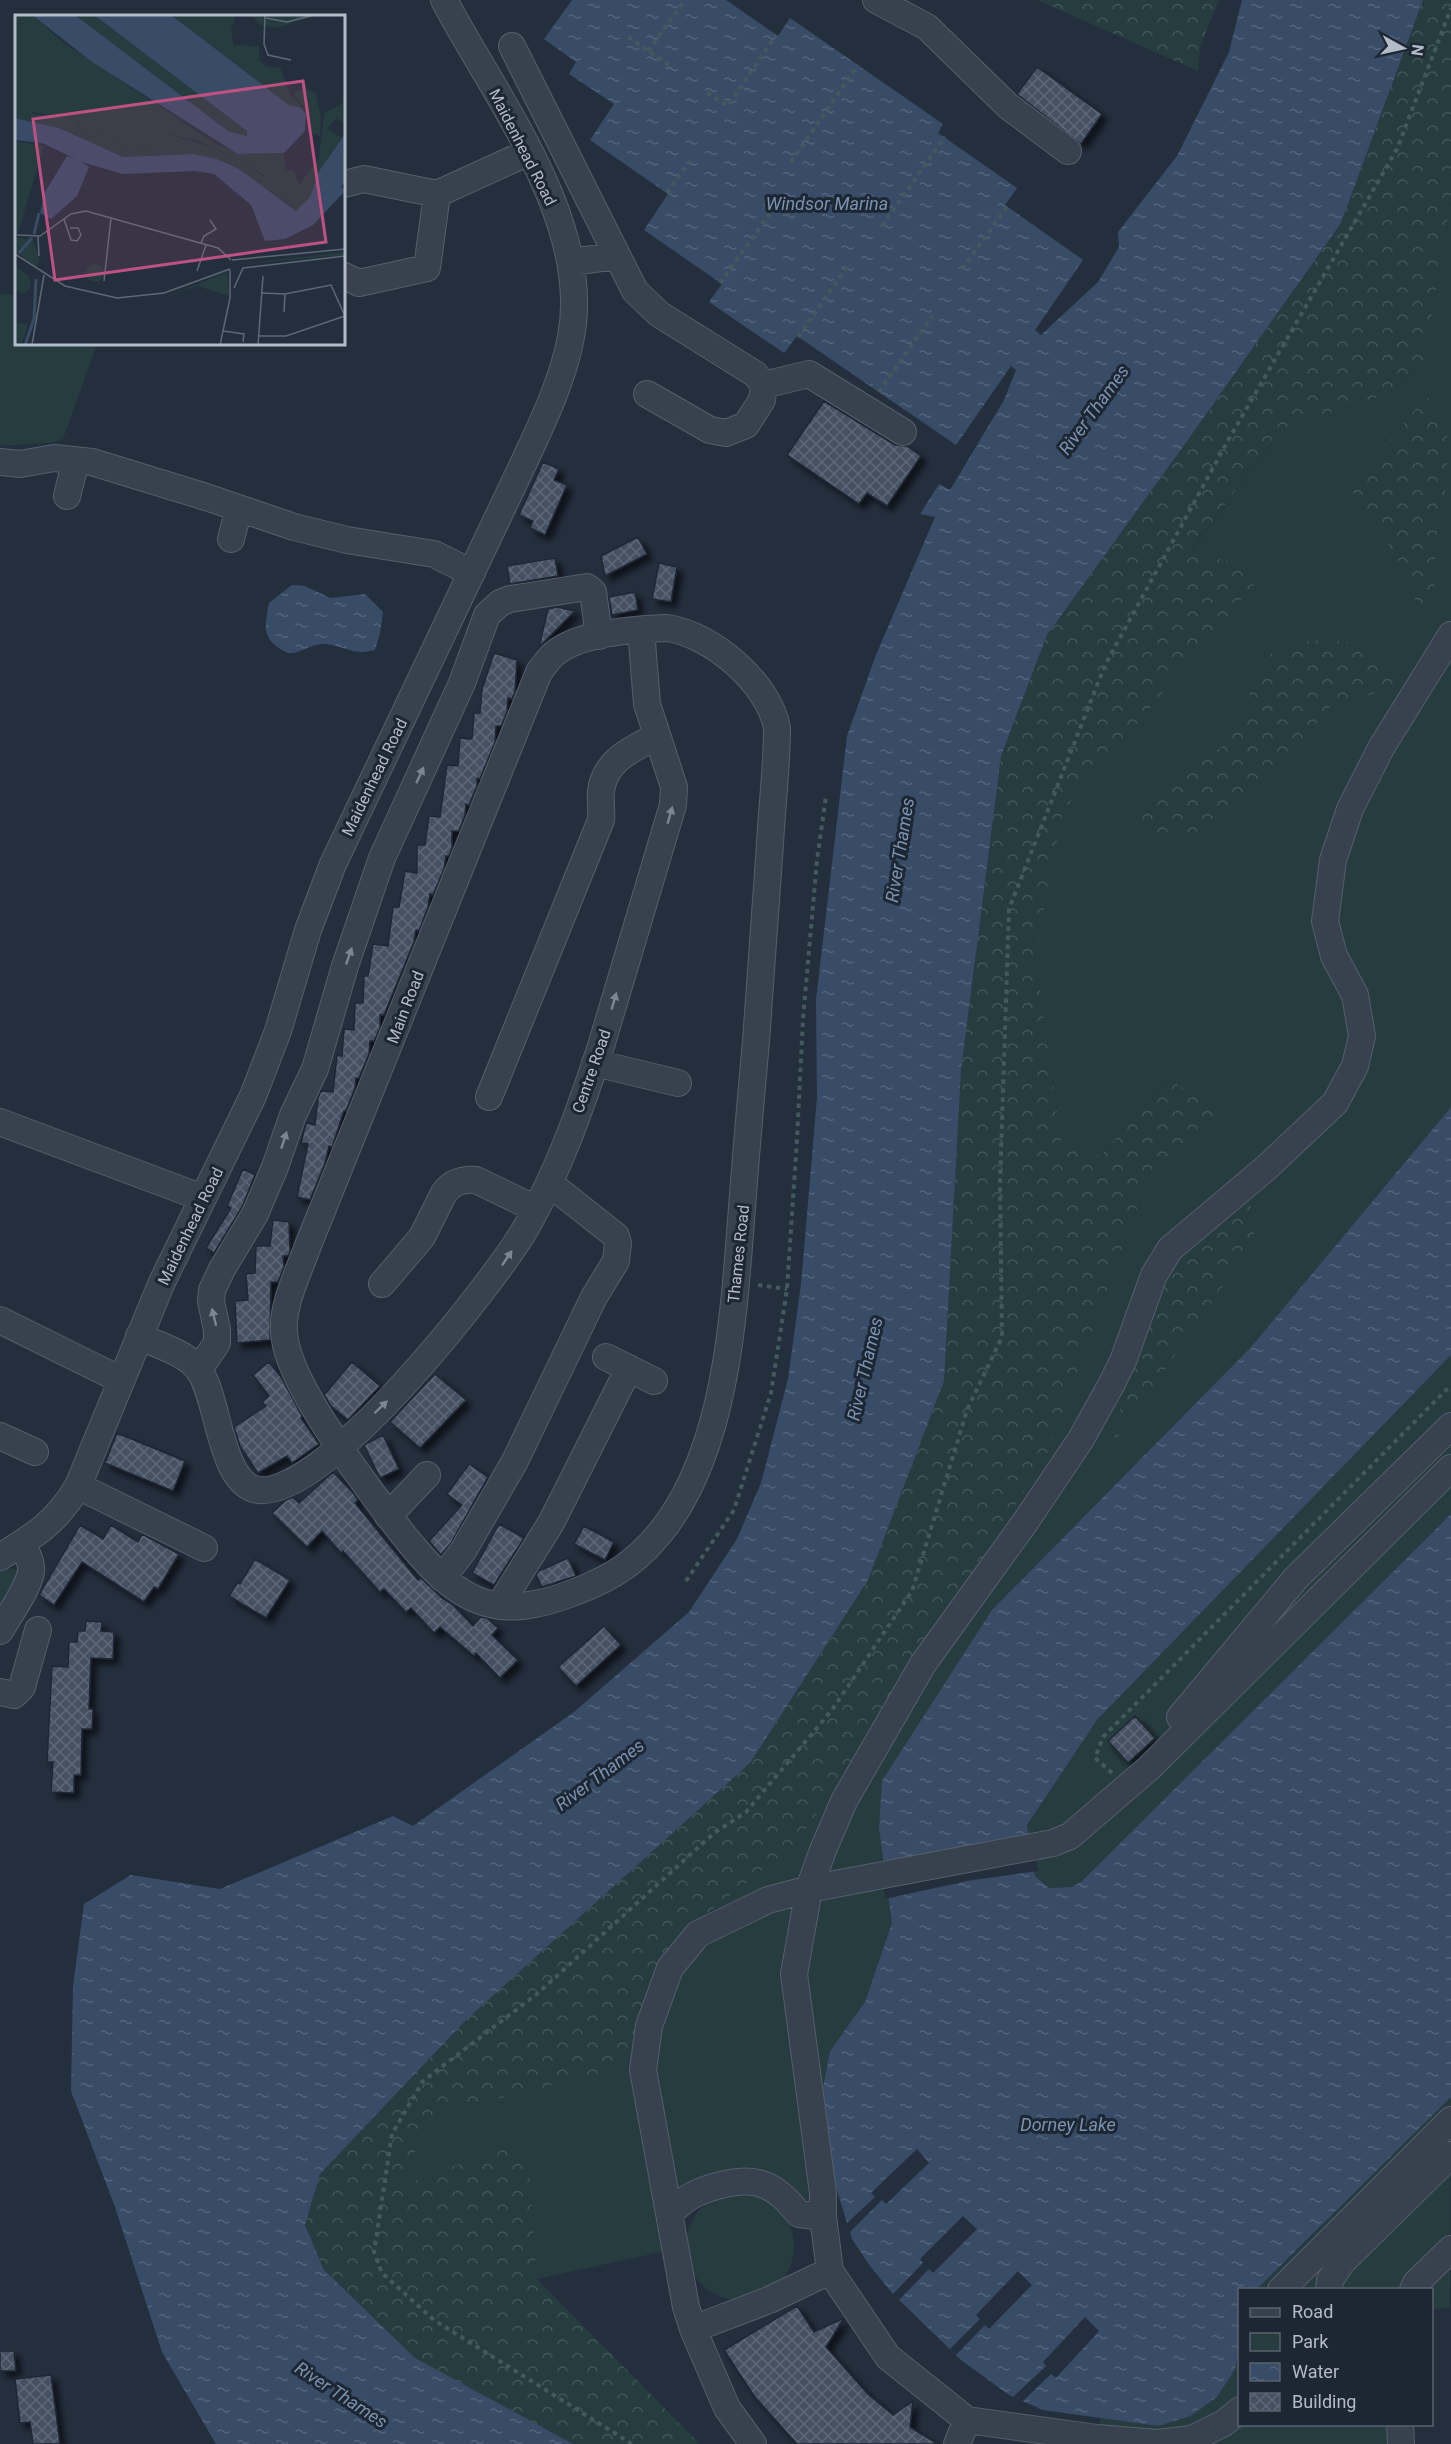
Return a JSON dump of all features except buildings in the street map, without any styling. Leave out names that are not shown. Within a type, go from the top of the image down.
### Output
[{"type":"street","name":"Maidenhead Road","points":[[0,1557],[11,1545],[52,1521],[78,1486],[139,1336],[267,1063],[308,930],[333,864],[542,423],[566,357],[574,318],[573,280],[553,202],[529,152],[444,0]]},
{"type":"street","points":[[876,0],[927,27],[1008,106],[1068,151]]},
{"type":"street","points":[[512,46],[635,291],[659,314],[755,374],[764,385],[762,400],[746,425],[726,433],[710,429],[647,394]]},
{"type":"street","points":[[345,184],[364,179],[437,194],[529,152]]},
{"type":"street","points":[[345,276],[359,283],[427,268],[437,194]]},
{"type":"street","points":[[570,262],[617,256]]},
{"type":"street","points":[[764,385],[809,374],[903,432]]},
{"type":"street","points":[[0,462],[20,464],[54,458],[92,462],[305,530],[348,540],[434,554],[472,573]]},
{"type":"street","points":[[67,496],[76,460]]},
{"type":"street","points":[[231,539],[239,508]]},
{"type":"street","points":[[139,1336],[184,1358],[199,1369],[217,1343],[217,1330],[211,1301],[216,1280],[266,1191],[292,1115],[308,1086],[320,1055],[345,966],[382,858],[462,683],[487,615],[500,603],[510,599],[587,587],[593,592],[599,636]]},
{"type":"street","name":"Main Road","points":[[339,1447],[308,1395],[286,1343],[284,1321],[291,1291],[531,687],[554,653],[574,642],[641,630]]},
{"type":"street","name":"Centre Road","points":[[199,1369],[204,1377],[220,1435],[237,1473],[248,1487],[263,1490],[284,1484],[317,1466],[416,1371],[498,1270],[536,1209],[549,1183],[595,1063],[675,796],[672,777],[657,736],[647,698],[641,630]]},
{"type":"street","name":"Thames Road","points":[[339,1447],[388,1516],[442,1578],[463,1595],[499,1606],[526,1606],[541,1603],[610,1578],[637,1558],[667,1525],[692,1484],[716,1416],[736,1281],[759,997],[777,728],[772,709],[758,688],[710,644],[677,630],[641,630]]},
{"type":"street","points":[[1238,2411],[1224,2423],[1192,2439],[1157,2443],[1097,2439],[968,2420],[888,2357],[830,2271],[823,2217],[823,2193],[794,1974],[809,1889],[844,1801],[923,1664],[1026,1521],[1081,1439],[1123,1361],[1154,1275],[1166,1255],[1182,1237],[1266,1168],[1335,1103],[1355,1066],[1362,1036],[1355,995],[1334,956],[1325,921],[1333,860],[1350,809],[1365,778],[1451,635]]},
{"type":"street","points":[[489,1096],[601,820],[602,788],[609,770],[620,756],[657,736]]},
{"type":"street","points":[[595,1063],[678,1083]]},
{"type":"street","points":[[0,1122],[203,1198]]},
{"type":"street","points":[[382,1284],[422,1237],[444,1193],[449,1186],[457,1182],[467,1179],[476,1180],[536,1209]]},
{"type":"street","points":[[442,1578],[463,1551],[504,1482],[594,1297],[616,1261],[618,1243],[616,1236],[549,1183]]},
{"type":"street","points":[[2,1326],[121,1380]]},
{"type":"street","points":[[606,1357],[654,1381]]},
{"type":"street","points":[[499,1606],[551,1523],[629,1368]]},
{"type":"street","points":[[1127,1787],[1206,1684],[1296,1578],[1451,1426]]},
{"type":"street","points":[[0,1436],[35,1452]]},
{"type":"street","points":[[753,2444],[727,2408],[686,2307],[643,2070],[649,2026],[670,1968],[698,1934],[768,1900],[809,1889],[1053,1843],[1070,1836],[1127,1787],[1451,1467]]},
{"type":"street","points":[[388,1516],[427,1475]]},
{"type":"street","points":[[78,1486],[204,1548]]},
{"type":"street","points":[[0,1631],[25,1586],[31,1570],[30,1562],[11,1545]]},
{"type":"street","points":[[0,1692],[14,1695],[22,1687],[38,1629]]},
{"type":"street","points":[[1282,2288],[1451,2120]]},
{"type":"street","points":[[1329,2288],[1330,2280],[1342,2262],[1451,2155]]},
{"type":"street","points":[[670,2213],[690,2196],[710,2188],[757,2182],[782,2195],[799,2214],[823,2217]]},
{"type":"street","points":[[1414,2288],[1451,2249]]},
{"type":"street","points":[[693,2329],[769,2300],[830,2271]]},
{"type":"street","points":[[957,2444],[968,2420]]},
{"type":"street","points":[[1400,2426],[1401,2444]]},
{"type":"path","points":[[648,51],[685,0]]},
{"type":"path","points":[[632,2444],[434,2320],[382,2273],[374,2252],[392,2134],[423,2081],[537,1994],[713,1834],[746,1812],[832,1710],[912,1591],[967,1410],[1002,1337],[1000,1184],[1009,909],[1105,665],[1230,437],[1397,149],[1451,8]]},
{"type":"path","points":[[707,93],[728,106],[776,35]]},
{"type":"path","points":[[628,37],[669,65]]},
{"type":"path","points":[[791,162],[858,65]]},
{"type":"path","points":[[882,226],[945,137]]},
{"type":"path","points":[[667,193],[693,157]]},
{"type":"path","points":[[962,269],[1007,207]]},
{"type":"path","points":[[720,283],[773,209]]},
{"type":"path","points":[[798,337],[849,264]]},
{"type":"path","points":[[879,392],[932,316]]},
{"type":"path","points":[[687,1581],[734,1510],[771,1393],[787,1289],[803,1019],[817,860],[826,795]]},
{"type":"path","points":[[736,1281],[787,1289]]},
{"type":"green space","points":[[1037,0],[1219,0],[1200,47],[1198,71]]},
{"type":"green space","points":[[1423,0],[1451,0],[1451,201],[1424,362],[1388,394],[1282,429],[1192,549],[1263,574],[1063,811],[1035,956],[1062,1146],[1101,1156],[1168,1078],[1220,1114],[1151,1170],[1048,1452],[972,1576],[858,1753],[794,1846],[709,1912],[664,1964],[634,2065],[424,2117],[407,2184],[501,2148],[528,2155],[537,2279],[700,2444],[573,2444],[414,2358],[324,2270],[305,2225],[320,2174],[466,2020],[750,1763],[944,1381],[961,1071],[1001,756],[1047,635],[1341,223]]},
{"type":"green space","points":[[1451,201],[1451,1107],[1251,1347],[992,1610],[879,1829],[892,1923],[865,2002],[830,2051],[823,2087],[826,2141],[836,2187],[810,2200],[801,2201],[686,2185],[666,2251],[537,2279],[528,2155],[406,2185],[424,2117],[634,2064],[664,1964],[709,1912],[794,1845],[858,1753],[1048,1452],[1151,1170],[1219,1114],[1168,1078],[1101,1156],[1062,1146],[1035,956],[1063,811],[1262,574],[1192,550],[1282,429],[1388,394],[1424,362]]},
{"type":"green space","points":[[0,294],[15,295],[15,345],[97,345],[63,439],[51,443],[0,446]]},
{"type":"green space","points":[[1427,395],[1449,440],[1445,497],[1435,543],[1435,600],[1421,614],[1402,568],[1382,533],[1355,511],[1353,487]]},
{"type":"green space","points":[[1321,640],[1356,643],[1399,674],[1392,688],[1330,707],[1309,732],[1290,765],[1254,795],[1202,830],[1159,845],[1142,820],[1146,808],[1180,775],[1228,743],[1265,659],[1282,644]]},
{"type":"green space","points":[[1249,1195],[1255,1241],[1113,1444],[1124,1387],[1168,1266]]},
{"type":"green space","points":[[1451,1355],[1451,1514],[1081,1882],[1072,1887],[1049,1888],[1035,1876],[1027,1825],[1097,1720]]},
{"type":"green space","points":[[6,1566],[19,1572],[0,1605],[0,1570]]},
{"type":"green space","points":[[1451,2097],[1450,2308],[1433,2309],[1433,2288],[1259,2288]]},
{"type":"green space","points":[[740,2192],[761,2196],[778,2208],[790,2225],[794,2246],[790,2267],[778,2284],[761,2296],[740,2300],[719,2296],[702,2284],[690,2267],[686,2246],[690,2225],[702,2208],[719,2196]]},
{"type":"green space","points":[[1238,2356],[1238,2400],[1188,2433],[1099,2429],[1100,2418],[1158,2426],[1235,2369]]},
{"type":"green space","points":[[1238,2425],[1390,2426],[1392,2444],[1192,2444]]},
{"type":"water","points":[[572,0],[726,0],[778,36],[790,18],[943,124],[938,133],[1017,188],[1005,205],[1083,260],[1035,330],[1041,335],[1098,282],[1119,247],[1118,232],[1177,156],[1229,52],[1242,0],[1423,0],[1341,223],[1047,635],[1001,756],[961,1071],[944,1381],[868,1580],[750,1763],[466,2020],[320,2174],[305,2225],[324,2270],[415,2358],[573,2444],[216,2444],[162,2352],[115,2207],[71,2091],[73,1986],[84,1904],[131,1875],[220,1889],[393,1816],[413,1826],[574,1712],[689,1612],[737,1539],[761,1483],[788,1379],[801,1284],[817,1098],[816,1000],[847,736],[876,655],[935,517],[920,514],[939,484],[950,490],[1004,400],[1016,370],[1011,366],[956,445],[797,336],[784,353],[709,302],[722,284],[644,230],[668,194],[590,140],[614,104],[569,74],[576,62],[544,39]]},
{"type":"water","points":[[292,585],[305,586],[330,598],[365,594],[383,612],[375,650],[360,652],[321,644],[291,653],[276,646],[266,632],[269,603]]},
{"type":"water","name":"Dorney Lake","points":[[1451,1107],[1451,1355],[1097,1720],[1027,1825],[1035,1876],[1049,1888],[1072,1887],[1081,1882],[1451,1514],[1451,2097],[1258,2288],[1238,2288],[1238,2356],[1235,2369],[1217,2397],[1190,2416],[1158,2426],[1043,2410],[1009,2395],[961,2360],[893,2294],[852,2239],[836,2187],[826,2141],[823,2087],[830,2051],[865,2002],[892,1923],[879,1829],[882,1781],[992,1610],[1251,1347]]},
{"type":"pier","points":[[1032,1834],[1038,1871],[967,1881],[885,1899],[880,1861],[937,1857],[977,1850]]},
{"type":"pier","points":[[917,2149],[929,2163],[886,2204],[882,2200],[849,2233],[846,2224],[875,2197],[871,2193]]},
{"type":"pier","points":[[963,2216],[977,2229],[933,2273],[929,2269],[899,2300],[893,2294],[923,2263],[920,2259]]},
{"type":"pier","points":[[1018,2271],[1032,2285],[989,2329],[985,2325],[956,2355],[950,2349],[980,2319],[976,2315]]},
{"type":"pier","points":[[1085,2317],[1099,2331],[1056,2378],[1051,2374],[1023,2401],[1013,2397],[1046,2366],[1043,2362]]},
{"type":"water label","name":"Windsor Marina","points":[[827,204]]},
{"type":"water label","name":"River Thames","points":[[1094,410]]},
{"type":"water label","name":"River Thames","points":[[900,850]]},
{"type":"water label","name":"River Thames","points":[[865,1369]]},
{"type":"water label","name":"River Thames","points":[[600,1775]]},
{"type":"water label","name":"River Thames","points":[[341,2395]]}]
